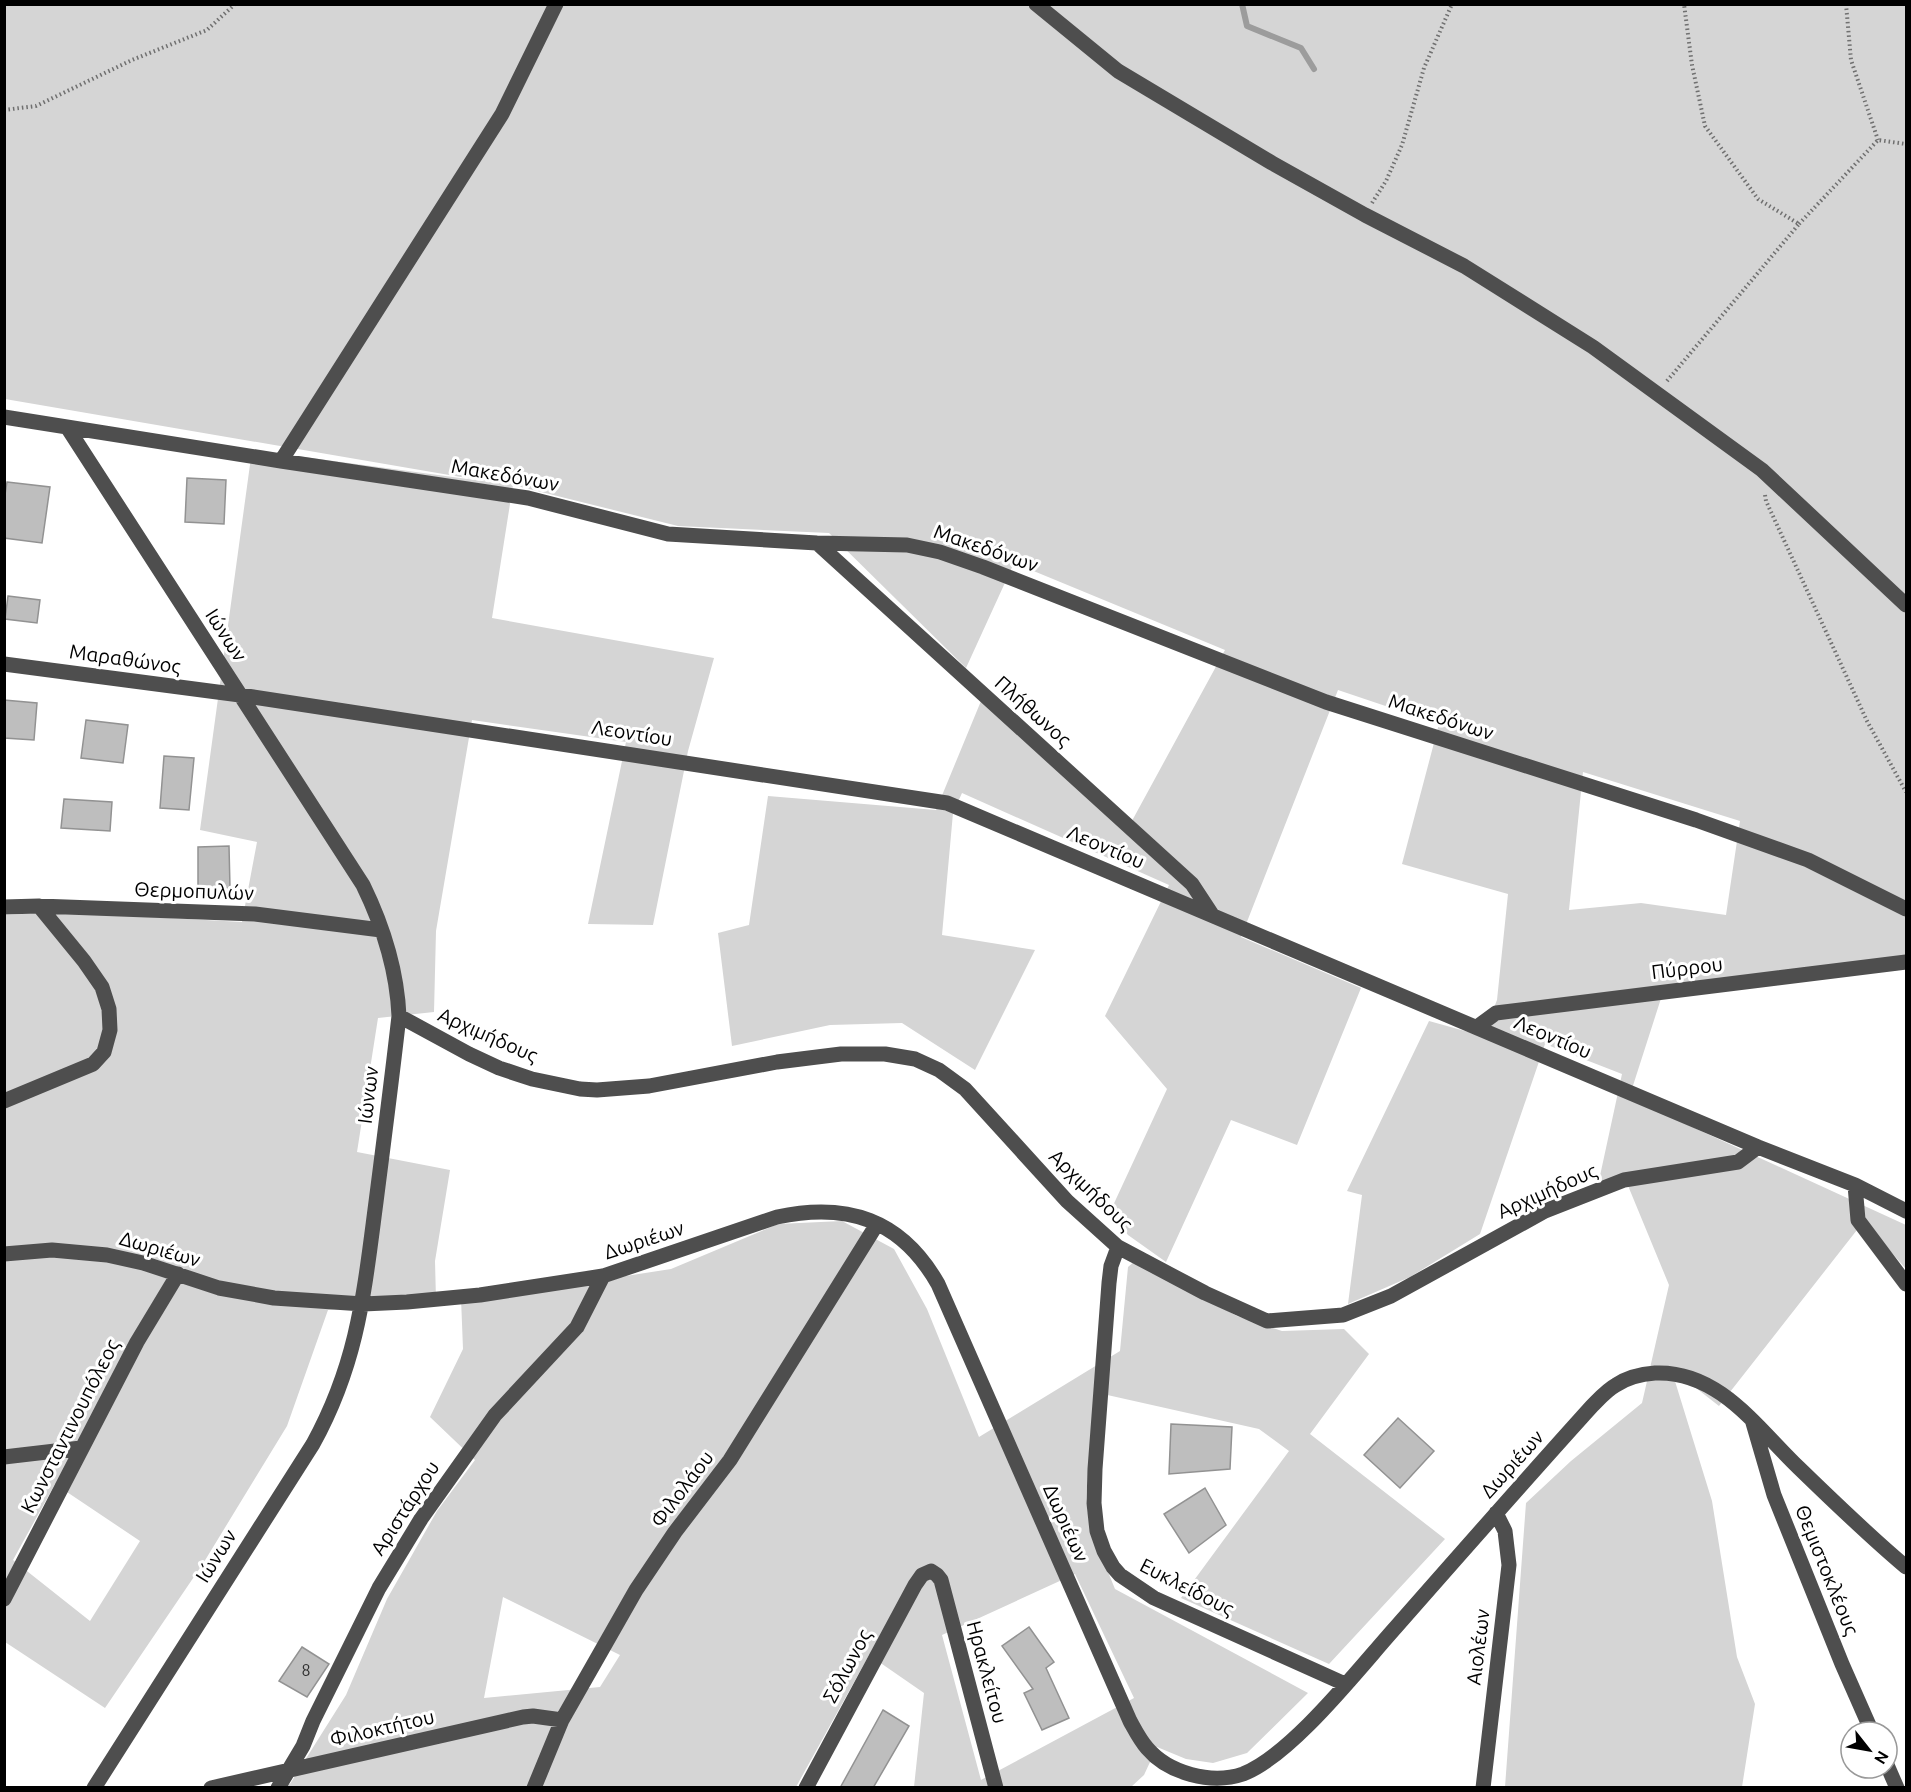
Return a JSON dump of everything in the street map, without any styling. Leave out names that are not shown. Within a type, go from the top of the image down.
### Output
[{"type":"street","points":[[281,461],[336,378],[501,114],[556,4]]},
{"type":"street","points":[[1036,4],[1118,71],[1272,163],[1365,215],[1464,266],[1593,347],[1762,470],[1906,605]]},
{"type":"street","name":"Μακεδόνων","points":[[4,417],[528,498],[668,534],[817,543],[907,545],[940,552],[1326,702],[1696,820],[1808,860],[1906,909]]},
{"type":"street","name":"Ιώνων","points":[[67,427],[363,885],[381,930],[396,980],[399,1016],[363,1304],[345,1374],[336,1399],[313,1444],[94,1788]]},
{"type":"street","name":"Πλήθωνος","points":[[817,543],[1192,884],[1213,916]]},
{"type":"street","name":"Μαραθώνος","points":[[4,664],[240,695]]},
{"type":"street","name":"Λεοντίου","points":[[240,695],[947,802],[1758,1147],[1855,1185],[1906,1211]]},
{"type":"street","points":[[4,1101],[93,1064],[104,1052],[108,1038],[109,1008],[102,987],[39,906]]},
{"type":"street","name":"Θερμοπυλών","points":[[4,907],[39,906],[255,914],[381,930]]},
{"type":"street","name":"Πύρρου","points":[[1477,1027],[1496,1013],[1906,962]]},
{"type":"street","name":"Αρχιμήδους","points":[[399,1016],[499,1068],[532,1079],[580,1089],[649,1086],[777,1062],[841,1054],[885,1053],[915,1059],[939,1070],[965,1089],[1067,1201],[1118,1247],[1205,1293],[1267,1321],[1343,1315],[1391,1296],[1545,1211],[1624,1180],[1737,1162],[1758,1147]]},
{"type":"street","points":[[1855,1185],[1858,1220],[1906,1284]]},
{"type":"street","name":"Δωριέων","points":[[4,1254],[35,1250],[87,1253],[126,1259],[219,1288],[256,1296],[363,1304],[480,1295],[603,1276],[777,1217],[798,1213],[839,1211],[860,1216],[877,1224],[913,1249],[927,1264],[938,1284],[1130,1721],[1147,1748],[1168,1765],[1197,1776],[1213,1778],[1241,1774],[1267,1760],[1284,1747],[1345,1684],[1592,1406],[1617,1384],[1630,1377],[1662,1373],[1691,1378],[1721,1392],[1906,1567]]},
{"type":"street","name":"Φιλολάου","points":[[534,1788],[562,1720],[636,1590],[675,1532],[730,1460],[877,1224]]},
{"type":"street","name":"Ευκλείδους","points":[[1118,1247],[1109,1283],[1095,1469],[1095,1520],[1107,1557],[1120,1575],[1154,1598],[1345,1684]]},
{"type":"street","name":"Κωνσταντινουπόλεος","points":[[4,1599],[137,1342],[178,1274]]},
{"type":"street","name":"Αριστάρχου","points":[[278,1788],[303,1746],[374,1597],[421,1519],[495,1415],[578,1327],[603,1276]]},
{"type":"street","name":"Θεμιστοκλέους","points":[[1752,1420],[1774,1495],[1867,1720]]},
{"type":"street","points":[[4,1457],[81,1448]]},
{"type":"street","name":"Αιολέων","points":[[1483,1788],[1509,1565],[1505,1531],[1496,1513]]},
{"type":"street","name":"Σόλωνος","points":[[806,1788],[915,1585],[922,1575],[931,1571]]},
{"type":"street","name":"Ηρακλείτου","points":[[931,1571],[941,1580],[996,1788]]},
{"type":"street","name":"Φιλοκτήτου","points":[[211,1788],[523,1717],[562,1720]]},
{"type":"path","points":[[4,110],[36,106],[132,60],[207,30],[235,4]]},
{"type":"path","points":[[1365,215],[1386,181],[1402,145],[1424,68],[1452,4]]},
{"type":"path","points":[[1684,4],[1692,65],[1705,126],[1758,199],[1799,224]]},
{"type":"path","points":[[1846,4],[1851,60],[1878,140]]},
{"type":"path","points":[[1657,393],[1799,224],[1878,140]]},
{"type":"path","points":[[1878,140],[1906,144]]},
{"type":"path","points":[[1762,470],[1766,501],[1867,722],[1906,792]]},
{"type":"shaded area","points":[[4,5],[1906,5],[1906,957],[1665,986],[1629,1098],[1906,1225],[1906,1269],[1864,1221],[1719,1406],[1696,1388],[1674,1378],[1712,1501],[1737,1657],[1755,1704],[1742,1787],[1505,1787],[1526,1503],[1571,1461],[1642,1403],[1669,1285],[1624,1176],[1598,1185],[1622,1074],[1545,1044],[1480,1234],[1410,1277],[1348,1304],[1362,1195],[1347,1191],[1429,1021],[1483,1036],[1497,1000],[1508,894],[1402,864],[1439,724],[1338,690],[1241,937],[1361,988],[1297,1145],[1231,1120],[1166,1262],[1128,1235],[1110,1212],[1167,1089],[1105,1016],[1169,885],[962,793],[953,813],[942,935],[1035,950],[975,1070],[902,1023],[830,1025],[732,1046],[718,933],[749,925],[768,796],[936,810],[981,701],[1127,830],[1225,650],[1014,563],[966,668],[829,533],[678,526],[513,485],[492,618],[714,658],[688,751],[653,925],[588,924],[626,742],[472,720],[436,931],[434,1012],[378,1018],[357,1152],[450,1170],[435,1261],[436,1300],[328,1310],[287,1426],[204,1562],[105,1708],[5,1642],[5,915],[59,912],[242,922],[257,842],[200,830],[252,450],[490,482],[5,399]],"holes":[[[1583,772],[1740,821],[1726,915],[1641,903],[1569,910]],[[55,1484],[140,1541],[90,1621],[13,1560]]]},
{"type":"shaded area","points":[[842,1221],[894,1249],[927,1309],[979,1437],[1120,1351],[1128,1267],[1135,1261],[1237,1316],[1282,1331],[1344,1329],[1369,1354],[1310,1434],[1445,1539],[1329,1664],[1181,1598],[1289,1451],[1259,1429],[1094,1392],[1086,1499],[1090,1528],[1115,1589],[1308,1693],[1247,1753],[1213,1763],[1186,1759],[1157,1747],[1144,1775],[1131,1787],[914,1787],[924,1693],[869,1655],[796,1787],[273,1788],[290,1784],[346,1695],[387,1599],[437,1511],[475,1460],[430,1417],[463,1349],[461,1298],[671,1269],[778,1224]],"holes":[[[1075,1574],[1134,1698],[981,1780],[942,1635]],[[503,1597],[620,1655],[600,1687],[484,1698]]]},
{"type":"building","points":[[187,478],[226,480],[224,524],[185,522]]},
{"type":"building","points":[[7,482],[50,487],[42,543],[4,538],[4,501]]},
{"type":"building","points":[[8,596],[40,600],[37,623],[5,619]]},
{"type":"building","points":[[4,700],[37,703],[34,740],[4,738]]},
{"type":"building","points":[[86,720],[128,725],[123,763],[81,758]]},
{"type":"building","points":[[164,756],[194,758],[189,810],[160,808]]},
{"type":"building","points":[[64,799],[112,802],[110,831],[61,828]]},
{"type":"building","points":[[229,846],[230,888],[198,889],[198,847]]},
{"type":"building","points":[[1398,1418],[1434,1451],[1400,1488],[1364,1455]]},
{"type":"building","points":[[1171,1424],[1232,1427],[1230,1469],[1169,1474]]},
{"type":"building","points":[[1205,1488],[1226,1525],[1189,1553],[1164,1514]]},
{"type":"building","points":[[1029,1627],[1054,1662],[1046,1668],[1069,1718],[1042,1730],[1024,1693],[1033,1689],[1002,1646]]},
{"type":"building","points":[[302,1647],[329,1664],[307,1697],[279,1681]]},
{"type":"building","points":[[883,1710],[909,1726],[873,1788],[840,1788]]},
{"type":"waterway","points":[[1242,4],[1247,26],[1301,48],[1314,69]]}]
